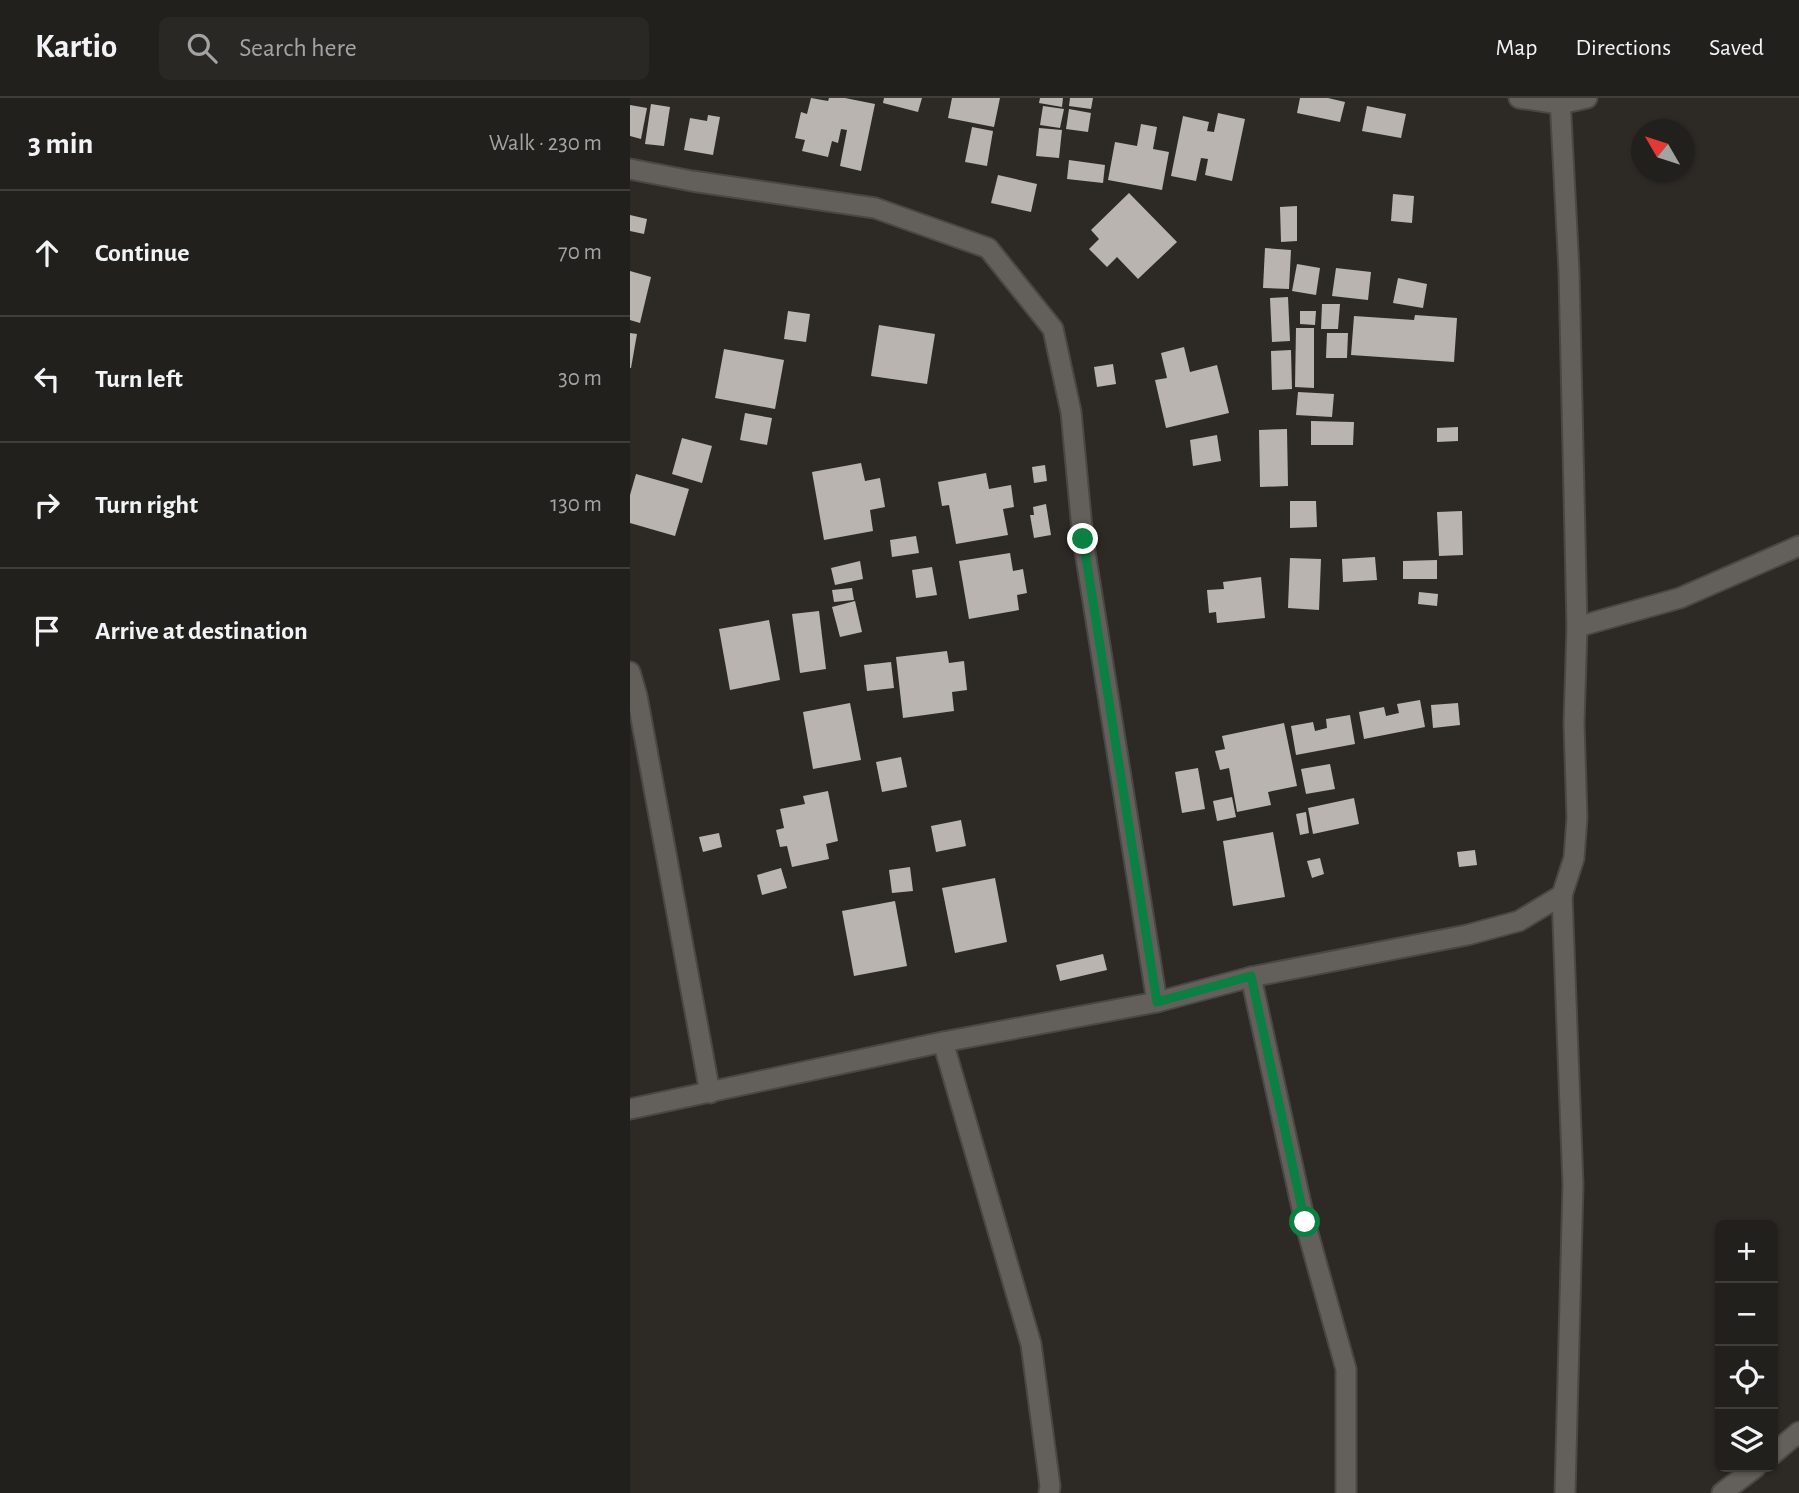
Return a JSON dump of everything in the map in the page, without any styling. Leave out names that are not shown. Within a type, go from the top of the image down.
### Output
[{"type":"street","points":[[1520,98],[1560,101],[1587,98]]},
{"type":"street","points":[[1560,101],[1569,271],[1577,627],[1574,723],[1577,818],[1574,858],[1562,895],[1573,1185],[1565,1493]]},
{"type":"street","points":[[630,169],[692,181],[875,208],[988,247],[1054,329],[1071,412],[1083,539],[1157,1002]]},
{"type":"street","points":[[1577,627],[1679,598],[1799,546]]},
{"type":"street","points":[[630,672],[640,710],[710,1093]]},
{"type":"street","points":[[630,1109],[943,1042],[1157,1002],[1251,976],[1467,935],[1520,921],[1562,895]]},
{"type":"street","points":[[1251,976],[1305,1222],[1346,1369],[1346,1493]]},
{"type":"street","points":[[943,1042],[1031,1344],[1049,1493]]},
{"type":"street","points":[[1778,1450],[1799,1432]]},
{"type":"street","points":[[1722,1493],[1749,1472]]},
{"type":"building","points":[[811,98],[828,101],[829,98],[845,98],[875,104],[861,171],[840,166],[847,130],[841,129],[838,143],[832,141],[828,157],[802,151],[805,140],[795,138],[801,112],[807,114]]},
{"type":"building","points":[[884,98],[922,98],[918,112],[883,103]]},
{"type":"building","points":[[952,98],[1000,98],[994,127],[948,118]]},
{"type":"building","points":[[1040,98],[1063,98],[1062,107],[1039,103]]},
{"type":"building","points":[[1070,98],[1093,98],[1091,109],[1069,106]]},
{"type":"building","points":[[1300,98],[1328,98],[1345,102],[1340,122],[1297,113]]},
{"type":"building","points":[[651,104],[670,107],[664,146],[645,144]]},
{"type":"building","points":[[630,105],[647,108],[641,139],[630,136]]},
{"type":"building","points":[[1043,106],[1064,109],[1060,128],[1040,125]]},
{"type":"building","points":[[1367,106],[1406,114],[1401,138],[1362,131]]},
{"type":"building","points":[[1069,109],[1091,113],[1088,132],[1066,129]]},
{"type":"building","points":[[1218,113],[1245,119],[1232,181],[1205,175],[1208,159],[1201,158],[1196,181],[1171,176],[1183,116],[1209,122],[1207,131],[1214,132]]},
{"type":"building","points":[[708,115],[720,117],[713,155],[684,150],[690,118],[707,121]]},
{"type":"building","points":[[1141,124],[1157,127],[1153,149],[1169,152],[1162,190],[1108,180],[1115,142],[1137,146]]},
{"type":"building","points":[[972,127],[993,131],[987,166],[965,162]]},
{"type":"building","points":[[1039,128],[1062,130],[1059,158],[1036,156]]},
{"type":"building","points":[[1069,160],[1105,165],[1103,183],[1067,179]]},
{"type":"building","points":[[998,175],[1037,184],[1031,212],[991,203]]},
{"type":"building","points":[[1129,193],[1177,242],[1138,279],[1117,257],[1107,267],[1089,249],[1099,239],[1091,230]]},
{"type":"building","points":[[1393,194],[1414,196],[1412,223],[1391,221]]},
{"type":"building","points":[[1297,206],[1297,241],[1281,242],[1280,207]]},
{"type":"building","points":[[630,215],[647,219],[644,234],[630,231]]},
{"type":"building","points":[[1265,248],[1291,250],[1289,289],[1263,288]]},
{"type":"building","points":[[1297,264],[1320,268],[1316,295],[1292,291]]},
{"type":"building","points":[[1336,268],[1371,272],[1368,300],[1332,296]]},
{"type":"building","points":[[630,271],[651,277],[640,323],[630,320]]},
{"type":"building","points":[[1398,278],[1427,284],[1423,308],[1393,303]]},
{"type":"building","points":[[1288,297],[1290,341],[1272,342],[1270,298]]},
{"type":"building","points":[[1322,304],[1340,304],[1338,329],[1321,329]]},
{"type":"building","points":[[788,311],[810,314],[806,342],[784,339]]},
{"type":"building","points":[[1300,311],[1316,311],[1315,325],[1300,324]]},
{"type":"building","points":[[1415,315],[1457,318],[1454,362],[1351,355],[1354,316],[1414,320]]},
{"type":"building","points":[[879,325],[935,334],[927,384],[871,376]]},
{"type":"building","points":[[1296,328],[1314,328],[1314,388],[1295,387]]},
{"type":"building","points":[[630,333],[637,334],[631,368],[630,368]]},
{"type":"building","points":[[1327,333],[1348,333],[1347,358],[1326,358]]},
{"type":"building","points":[[1184,347],[1190,372],[1217,365],[1229,413],[1166,428],[1155,380],[1167,378],[1161,353]]},
{"type":"building","points":[[724,349],[784,360],[775,409],[715,398]]},
{"type":"building","points":[[1291,350],[1292,389],[1272,390],[1271,351]]},
{"type":"building","points":[[1113,364],[1116,384],[1097,387],[1094,367]]},
{"type":"building","points":[[1298,392],[1334,394],[1332,417],[1296,415]]},
{"type":"building","points":[[745,413],[772,418],[767,445],[740,440]]},
{"type":"building","points":[[1311,421],[1354,422],[1353,445],[1311,445]]},
{"type":"building","points":[[1458,427],[1458,441],[1437,442],[1437,428]]},
{"type":"building","points":[[1287,429],[1288,486],[1260,487],[1259,430]]},
{"type":"building","points":[[1217,435],[1221,461],[1193,466],[1190,440]]},
{"type":"building","points":[[682,438],[712,446],[702,483],[672,474]]},
{"type":"building","points":[[861,463],[865,481],[880,478],[885,507],[870,510],[873,531],[824,540],[812,472]]},
{"type":"building","points":[[1045,465],[1047,481],[1034,483],[1032,467]]},
{"type":"building","points":[[986,473],[989,489],[1011,485],[1014,507],[1003,509],[1008,535],[956,544],[949,505],[942,506],[938,482]]},
{"type":"building","points":[[636,474],[689,489],[675,536],[630,523],[630,495]]},
{"type":"building","points":[[1290,501],[1316,501],[1317,527],[1290,528]]},
{"type":"building","points":[[1046,504],[1051,535],[1034,538],[1030,515],[1034,515],[1033,507]]},
{"type":"building","points":[[1462,511],[1463,555],[1439,556],[1437,512]]},
{"type":"building","points":[[916,536],[919,553],[892,557],[890,540]]},
{"type":"building","points":[[1010,553],[1013,571],[1023,569],[1027,593],[1017,595],[1019,610],[969,619],[959,561]]},
{"type":"building","points":[[1375,557],[1377,580],[1343,582],[1342,559]]},
{"type":"building","points":[[1290,558],[1321,559],[1319,610],[1288,608]]},
{"type":"building","points":[[1437,560],[1437,579],[1403,579],[1403,561]]},
{"type":"building","points":[[860,561],[863,579],[835,585],[831,568]]},
{"type":"building","points":[[932,567],[937,595],[916,598],[912,570]]},
{"type":"building","points":[[1261,577],[1265,618],[1217,623],[1216,612],[1209,613],[1207,590],[1224,589],[1223,582]]},
{"type":"building","points":[[852,588],[854,600],[834,602],[832,590]]},
{"type":"building","points":[[1419,592],[1438,594],[1437,606],[1418,604]]},
{"type":"building","points":[[855,601],[862,632],[840,637],[832,607]]},
{"type":"building","points":[[819,611],[826,669],[800,673],[792,614]]},
{"type":"building","points":[[769,620],[780,680],[730,690],[719,629]]},
{"type":"building","points":[[947,651],[949,663],[964,661],[967,690],[952,692],[954,711],[903,718],[896,657]]},
{"type":"building","points":[[891,662],[894,688],[867,691],[864,665]]},
{"type":"building","points":[[1420,700],[1425,727],[1364,739],[1359,712],[1384,707],[1386,716],[1399,713],[1397,704]]},
{"type":"building","points":[[850,703],[861,760],[813,769],[803,712]]},
{"type":"building","points":[[1458,703],[1460,725],[1433,728],[1431,705]]},
{"type":"building","points":[[1350,715],[1355,744],[1296,755],[1291,726],[1313,722],[1315,731],[1327,728],[1326,719]]},
{"type":"building","points":[[1284,723],[1297,786],[1268,792],[1271,805],[1237,812],[1229,768],[1220,770],[1215,751],[1225,749],[1222,736]]},
{"type":"building","points":[[901,757],[907,787],[882,792],[876,762]]},
{"type":"building","points":[[1330,764],[1335,789],[1306,794],[1301,769]]},
{"type":"building","points":[[1198,768],[1205,809],[1182,813],[1175,772]]},
{"type":"building","points":[[828,791],[838,841],[826,844],[829,859],[792,867],[787,846],[780,847],[776,830],[784,828],[780,809],[805,804],[803,796]]},
{"type":"building","points":[[1232,797],[1236,817],[1217,821],[1213,801]]},
{"type":"building","points":[[1354,798],[1359,824],[1313,834],[1308,808]]},
{"type":"building","points":[[1306,812],[1309,833],[1300,835],[1296,814]]},
{"type":"building","points":[[961,820],[966,846],[936,852],[931,826]]},
{"type":"building","points":[[1273,832],[1285,897],[1233,906],[1223,841]]},
{"type":"building","points":[[719,833],[722,847],[703,852],[699,837]]},
{"type":"building","points":[[1475,850],[1477,865],[1459,867],[1457,852]]},
{"type":"building","points":[[1320,858],[1324,874],[1312,878],[1307,861]]},
{"type":"building","points":[[910,867],[913,891],[892,893],[889,870]]},
{"type":"building","points":[[781,868],[787,888],[762,895],[757,875]]},
{"type":"building","points":[[995,878],[1007,942],[955,953],[942,888]]},
{"type":"building","points":[[895,901],[907,966],[854,976],[842,911]]},
{"type":"building","points":[[1103,954],[1107,970],[1060,981],[1056,965]]},
{"type":"route","points":[[1083,539],[1157,1002],[1251,976],[1305,1222]]}]
